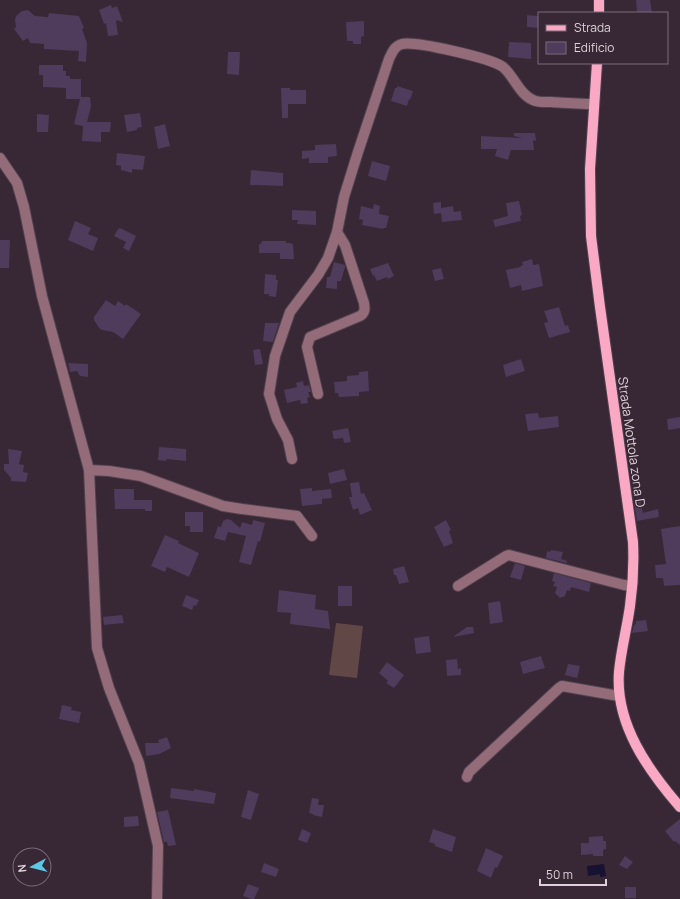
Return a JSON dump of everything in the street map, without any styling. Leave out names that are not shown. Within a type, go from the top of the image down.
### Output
[{"type":"main road","points":[[599,0],[599,12]]},
{"type":"main road","name":"Strada Mottola zona D","points":[[597,64],[590,169],[591,236],[633,542],[631,605],[619,672],[619,696],[628,730],[640,753],[680,807]]},
{"type":"street","points":[[292,459],[288,440],[277,419],[269,394],[274,356],[290,312],[318,275],[328,258],[337,232],[344,198],[358,152],[388,60],[397,46],[403,44],[420,45],[478,56],[502,66],[507,70],[524,94],[533,100],[594,104]]},
{"type":"street","points":[[0,158],[17,183],[24,207],[42,296],[88,470],[97,648],[109,688],[139,764],[158,846],[157,899]]},
{"type":"street","points":[[318,394],[308,347],[310,337],[360,316],[364,311],[364,303],[345,245],[337,232]]},
{"type":"street","points":[[88,470],[109,471],[141,476],[223,506],[242,510],[297,516],[312,536]]},
{"type":"street","points":[[458,586],[509,555],[632,586]]},
{"type":"street","points":[[467,777],[469,772],[562,686],[619,696]]},
{"type":"shaded area","points":[[336,623],[363,626],[357,678],[329,675]]},
{"type":"shaded area","points":[[604,864],[606,876],[600,877],[600,874],[588,876],[587,866]]},
{"type":"building","points":[[636,0],[650,0],[652,12],[637,12]]},
{"type":"building","points":[[111,5],[112,8],[117,6],[123,22],[116,20],[118,35],[108,36],[106,23],[104,24],[99,10]]},
{"type":"building","points":[[28,10],[35,16],[48,17],[49,13],[79,16],[84,28],[82,29],[87,43],[86,62],[78,61],[79,51],[44,49],[44,44],[30,43],[28,38],[23,41],[14,29],[16,27],[15,19],[22,11]]},
{"type":"building","points":[[527,15],[538,16],[538,28],[527,27]]},
{"type":"building","points":[[364,21],[364,36],[361,37],[361,44],[353,44],[353,41],[347,41],[346,22]]},
{"type":"building","points":[[509,42],[531,43],[531,59],[508,57]]},
{"type":"building","points":[[228,52],[240,52],[239,75],[227,74]]},
{"type":"building","points":[[39,65],[63,65],[63,71],[66,71],[66,76],[70,76],[70,79],[81,79],[81,97],[90,97],[91,106],[87,122],[111,122],[110,132],[101,132],[101,142],[82,141],[83,126],[74,124],[80,99],[66,99],[66,88],[43,87],[43,75],[39,75]]},
{"type":"building","points":[[397,86],[413,91],[407,106],[391,101]]},
{"type":"building","points":[[281,88],[290,88],[290,90],[306,90],[306,104],[288,104],[288,118],[282,118]]},
{"type":"building","points":[[140,113],[142,127],[137,128],[137,130],[127,132],[124,115]]},
{"type":"building","points":[[37,114],[49,115],[48,132],[37,132]]},
{"type":"building","points":[[165,124],[170,146],[158,149],[154,127]]},
{"type":"building","points":[[514,133],[535,133],[536,141],[533,140],[534,150],[511,150],[508,160],[495,156],[497,149],[481,149],[481,136],[522,138],[514,136]]},
{"type":"building","points":[[336,144],[337,156],[328,157],[328,163],[309,163],[309,158],[302,159],[302,151],[315,150],[315,145]]},
{"type":"building","points":[[117,153],[145,156],[143,170],[132,169],[132,173],[121,170],[121,166],[116,165]]},
{"type":"building","points":[[372,161],[390,166],[386,181],[368,176]]},
{"type":"building","points":[[251,170],[283,173],[283,186],[250,185]]},
{"type":"building","points":[[519,201],[522,215],[520,216],[521,221],[495,227],[493,220],[508,216],[506,203]]},
{"type":"building","points":[[441,202],[441,208],[453,206],[454,212],[461,211],[462,220],[442,222],[441,213],[434,214],[433,203]]},
{"type":"building","points":[[374,204],[380,206],[379,214],[389,216],[386,228],[383,229],[362,225],[363,220],[359,219],[361,206],[373,209]]},
{"type":"building","points":[[292,210],[316,211],[316,225],[297,224],[298,220],[292,220]]},
{"type":"building","points":[[75,221],[91,228],[88,234],[98,238],[93,251],[68,240]]},
{"type":"building","points":[[120,228],[136,236],[129,251],[123,248],[126,242],[114,236]]},
{"type":"building","points":[[0,240],[10,240],[9,268],[0,268]]},
{"type":"building","points":[[262,241],[286,241],[286,243],[293,244],[294,259],[280,259],[280,253],[259,253],[259,244],[261,244]]},
{"type":"building","points":[[532,259],[533,265],[539,264],[543,286],[522,291],[521,285],[510,288],[506,270],[521,267],[520,266],[523,265],[522,262]]},
{"type":"building","points":[[334,262],[345,265],[341,281],[337,281],[337,289],[326,288],[327,277],[330,277]]},
{"type":"building","points":[[388,263],[394,276],[377,281],[370,269]]},
{"type":"building","points":[[441,268],[444,279],[435,281],[432,270]]},
{"type":"building","points":[[265,274],[276,275],[276,280],[278,280],[276,297],[269,296],[269,294],[264,294]]},
{"type":"building","points":[[106,300],[115,306],[118,301],[125,306],[126,304],[141,314],[123,339],[113,332],[102,330],[94,320],[94,317]]},
{"type":"building","points":[[559,307],[565,326],[568,325],[570,332],[549,338],[544,323],[548,322],[544,311]]},
{"type":"building","points":[[265,323],[279,323],[273,342],[263,341]]},
{"type":"building","points":[[260,349],[263,364],[255,365],[253,350]]},
{"type":"building","points":[[521,359],[525,371],[506,377],[503,365]]},
{"type":"building","points":[[68,363],[88,364],[88,377],[80,376],[77,371],[70,372]]},
{"type":"building","points":[[368,371],[369,391],[359,392],[359,396],[339,397],[338,393],[335,393],[334,382],[347,381],[347,376],[359,375],[359,372]]},
{"type":"building","points":[[303,381],[304,386],[309,385],[311,392],[308,392],[310,397],[307,398],[308,403],[301,404],[300,400],[287,403],[284,390],[297,387],[296,383]]},
{"type":"building","points":[[538,413],[539,418],[558,416],[559,427],[528,431],[525,414]]},
{"type":"building","points":[[680,417],[680,428],[668,430],[667,419]]},
{"type":"building","points":[[348,428],[351,442],[344,443],[343,438],[334,439],[332,431]]},
{"type":"building","points":[[159,447],[186,449],[186,461],[167,459],[166,461],[158,460]]},
{"type":"building","points":[[8,449],[22,451],[19,464],[24,465],[23,472],[28,473],[26,482],[11,481],[11,478],[4,470],[4,464],[9,464]]},
{"type":"building","points":[[344,469],[347,480],[330,484],[328,473]]},
{"type":"building","points":[[359,482],[361,494],[364,493],[372,510],[360,515],[358,508],[353,510],[349,497],[352,497],[350,483]]},
{"type":"building","points":[[312,488],[312,491],[331,489],[332,498],[322,499],[322,504],[302,506],[300,489]]},
{"type":"building","points":[[114,489],[134,489],[134,500],[152,500],[152,511],[145,511],[145,509],[115,509]]},
{"type":"building","points":[[640,500],[643,513],[658,509],[659,517],[637,521],[634,502]]},
{"type":"building","points":[[185,512],[203,512],[203,532],[190,532],[190,526],[185,526]]},
{"type":"building","points":[[227,519],[231,520],[240,528],[242,522],[252,525],[253,520],[265,523],[260,542],[258,541],[251,565],[239,562],[246,536],[228,532],[225,541],[214,538],[218,526],[221,527],[223,521]]},
{"type":"building","points":[[446,520],[451,530],[449,531],[453,543],[444,547],[434,527]]},
{"type":"building","points":[[680,526],[680,585],[664,586],[663,578],[656,578],[655,565],[666,564],[661,529]]},
{"type":"building","points":[[165,535],[179,541],[178,543],[199,553],[189,577],[167,567],[165,572],[151,566]]},
{"type":"building","points":[[551,550],[563,552],[561,559],[567,561],[567,563],[546,558],[547,551],[550,552]]},
{"type":"building","points":[[515,563],[525,566],[521,580],[510,577]]},
{"type":"building","points":[[404,566],[409,582],[399,584],[396,575],[394,575],[393,569]]},
{"type":"building","points":[[554,573],[591,583],[589,592],[571,587],[570,591],[567,590],[565,596],[560,598],[555,593],[557,587],[553,586],[555,582],[552,581]]},
{"type":"building","points":[[338,586],[352,586],[352,606],[338,606]]},
{"type":"building","points":[[279,590],[316,595],[315,609],[328,611],[330,629],[290,624],[291,613],[277,612]]},
{"type":"building","points":[[186,595],[199,600],[196,606],[194,605],[192,610],[182,606]]},
{"type":"building","points":[[500,601],[503,622],[490,624],[488,603]]},
{"type":"building","points":[[122,615],[124,623],[104,625],[103,617]]},
{"type":"building","points":[[646,620],[648,631],[632,633],[636,621]]},
{"type":"building","points":[[467,627],[473,627],[474,633],[453,637]]},
{"type":"building","points":[[429,636],[431,652],[416,654],[414,638]]},
{"type":"building","points":[[541,656],[545,668],[523,674],[520,662]]},
{"type":"building","points":[[457,659],[458,669],[461,668],[461,675],[447,676],[446,660]]},
{"type":"building","points":[[387,662],[404,675],[394,688],[386,683],[388,681],[379,673]]},
{"type":"building","points":[[568,664],[580,666],[577,678],[565,675]]},
{"type":"building","points":[[62,705],[72,707],[71,710],[81,712],[79,723],[59,719]]},
{"type":"building","points":[[167,737],[171,748],[159,754],[146,756],[145,743],[159,743],[158,740]]},
{"type":"building","points":[[171,788],[194,791],[194,789],[216,793],[214,804],[170,798]]},
{"type":"building","points":[[248,790],[259,794],[251,820],[241,817]]},
{"type":"building","points":[[312,798],[319,799],[318,805],[324,805],[322,817],[309,813]]},
{"type":"building","points":[[168,810],[176,845],[168,846],[167,842],[164,842],[157,812]]},
{"type":"building","points":[[138,816],[139,826],[124,827],[124,817]]},
{"type":"building","points":[[680,819],[680,845],[675,841],[674,842],[665,831]]},
{"type":"building","points":[[302,829],[311,833],[307,843],[298,840]]},
{"type":"building","points":[[433,829],[456,837],[452,852],[435,846],[435,844],[429,842]]},
{"type":"building","points":[[603,836],[603,841],[606,841],[606,849],[603,850],[603,856],[593,856],[593,854],[581,855],[581,843],[589,843],[589,837]]},
{"type":"building","points":[[486,848],[503,856],[497,868],[495,867],[491,878],[477,871]]},
{"type":"building","points":[[625,856],[633,862],[627,869],[619,865]]},
{"type":"building","points":[[264,863],[279,869],[276,877],[261,872]]},
{"type":"building","points":[[248,884],[259,888],[254,899],[243,896]]},
{"type":"building","points":[[625,887],[636,887],[636,898],[625,898]]}]
